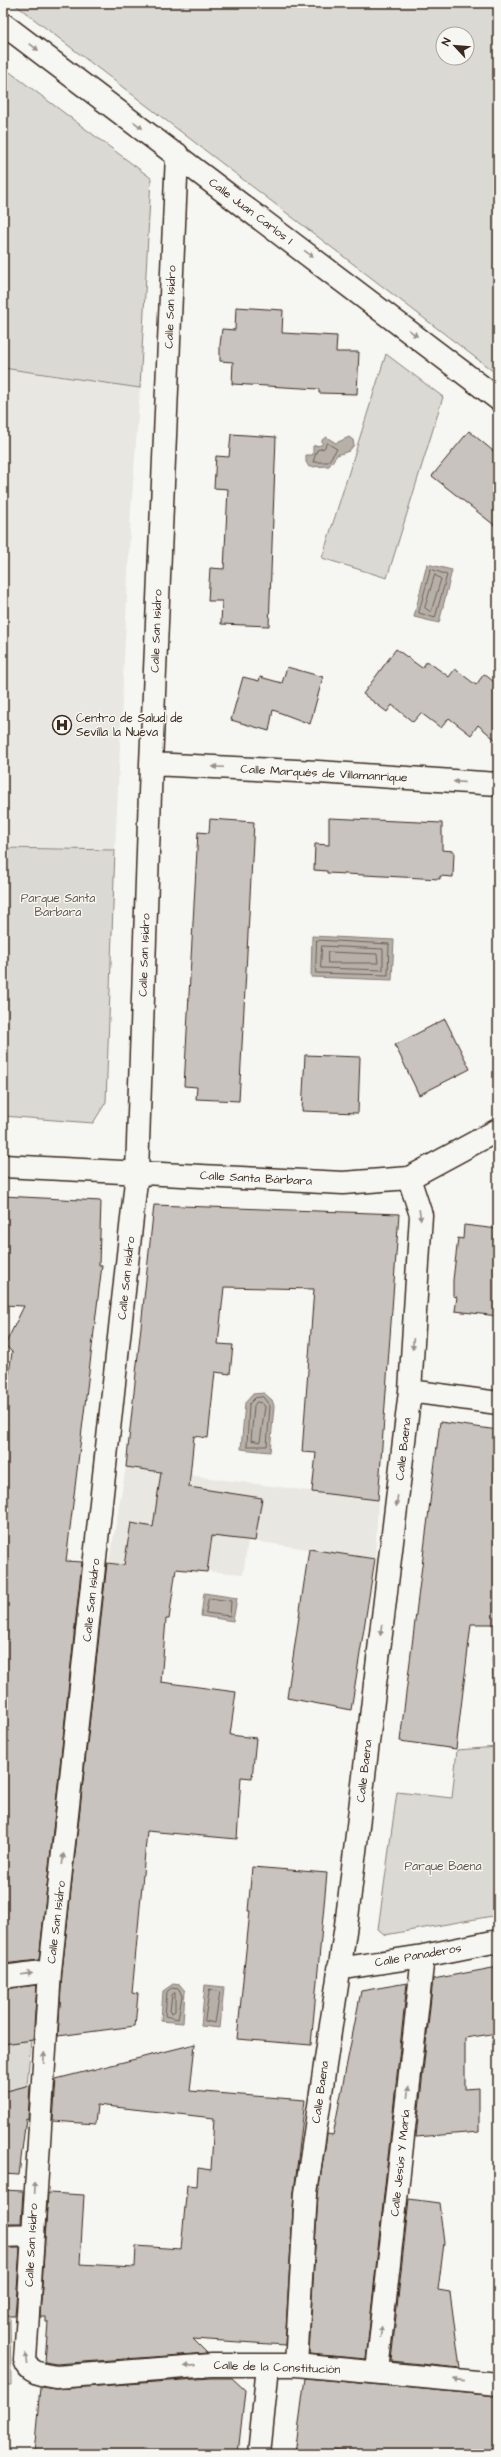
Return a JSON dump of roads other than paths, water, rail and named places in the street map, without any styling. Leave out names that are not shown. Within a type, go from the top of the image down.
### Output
[{"type":"street","name":"Calle Juan Carlos I","points":[[3,24],[177,154],[498,399]]},
{"type":"street","name":"Calle San Isidro","points":[[56,2377],[34,2371],[27,2366],[25,2360],[50,1971],[137,1172],[151,764],[177,154]]},
{"type":"street","name":"Calle Marqués de Villamanrique","points":[[151,764],[318,772],[498,784]]},
{"type":"street","name":"Calle Santa Bárbara","points":[[3,1166],[343,1183],[409,1178],[498,1130]]},
{"type":"street","name":"Calle Baena","points":[[296,2365],[306,2193],[338,1969],[348,1910],[410,1391],[422,1215],[409,1178]]},
{"type":"street","points":[[410,1391],[498,1403]]},
{"type":"street","name":"Calle Panaderos","points":[[338,1969],[423,1956],[498,1941]]},
{"type":"street","name":"Calle Jesús Y María","points":[[377,2371],[423,1956]]},
{"type":"street","points":[[3,1977],[50,1971]]},
{"type":"street","points":[[3,2236],[32,2235]]},
{"type":"street","name":"Calle de la Constitución","points":[[56,2377],[211,2364],[268,2366],[296,2365],[377,2371],[498,2384]]},
{"type":"street","points":[[259,2454],[268,2366]]},
{"type":"water","points":[[326,437],[336,443],[349,437],[353,440],[354,445],[349,451],[337,455],[329,466],[309,467],[306,462],[306,455],[313,455],[313,446],[322,445],[322,440]]},
{"type":"water","points":[[427,564],[452,570],[439,623],[414,617]]},
{"type":"water","points":[[312,936],[394,940],[392,980],[311,977]]},
{"type":"water","points":[[264,1393],[272,1400],[274,1406],[270,1452],[241,1449],[245,1403],[253,1394]]},
{"type":"water","points":[[204,1593],[237,1598],[233,1621],[201,1616]]},
{"type":"water","points":[[498,1648],[498,1704],[494,1704],[492,1657]]},
{"type":"water","points":[[173,1984],[180,1985],[185,1991],[183,2023],[161,2021],[163,1991]]},
{"type":"water","points":[[205,1985],[224,1987],[220,2028],[201,2026]]},
{"type":"place","name":"Centro de Salud de Sevilla la Nueva","points":[[62,725]]},
{"type":"park label","name":"Parque Santa Barbara","points":[[58,905]]},
{"type":"park label","name":"Parque Baena","points":[[443,1866]]}]
